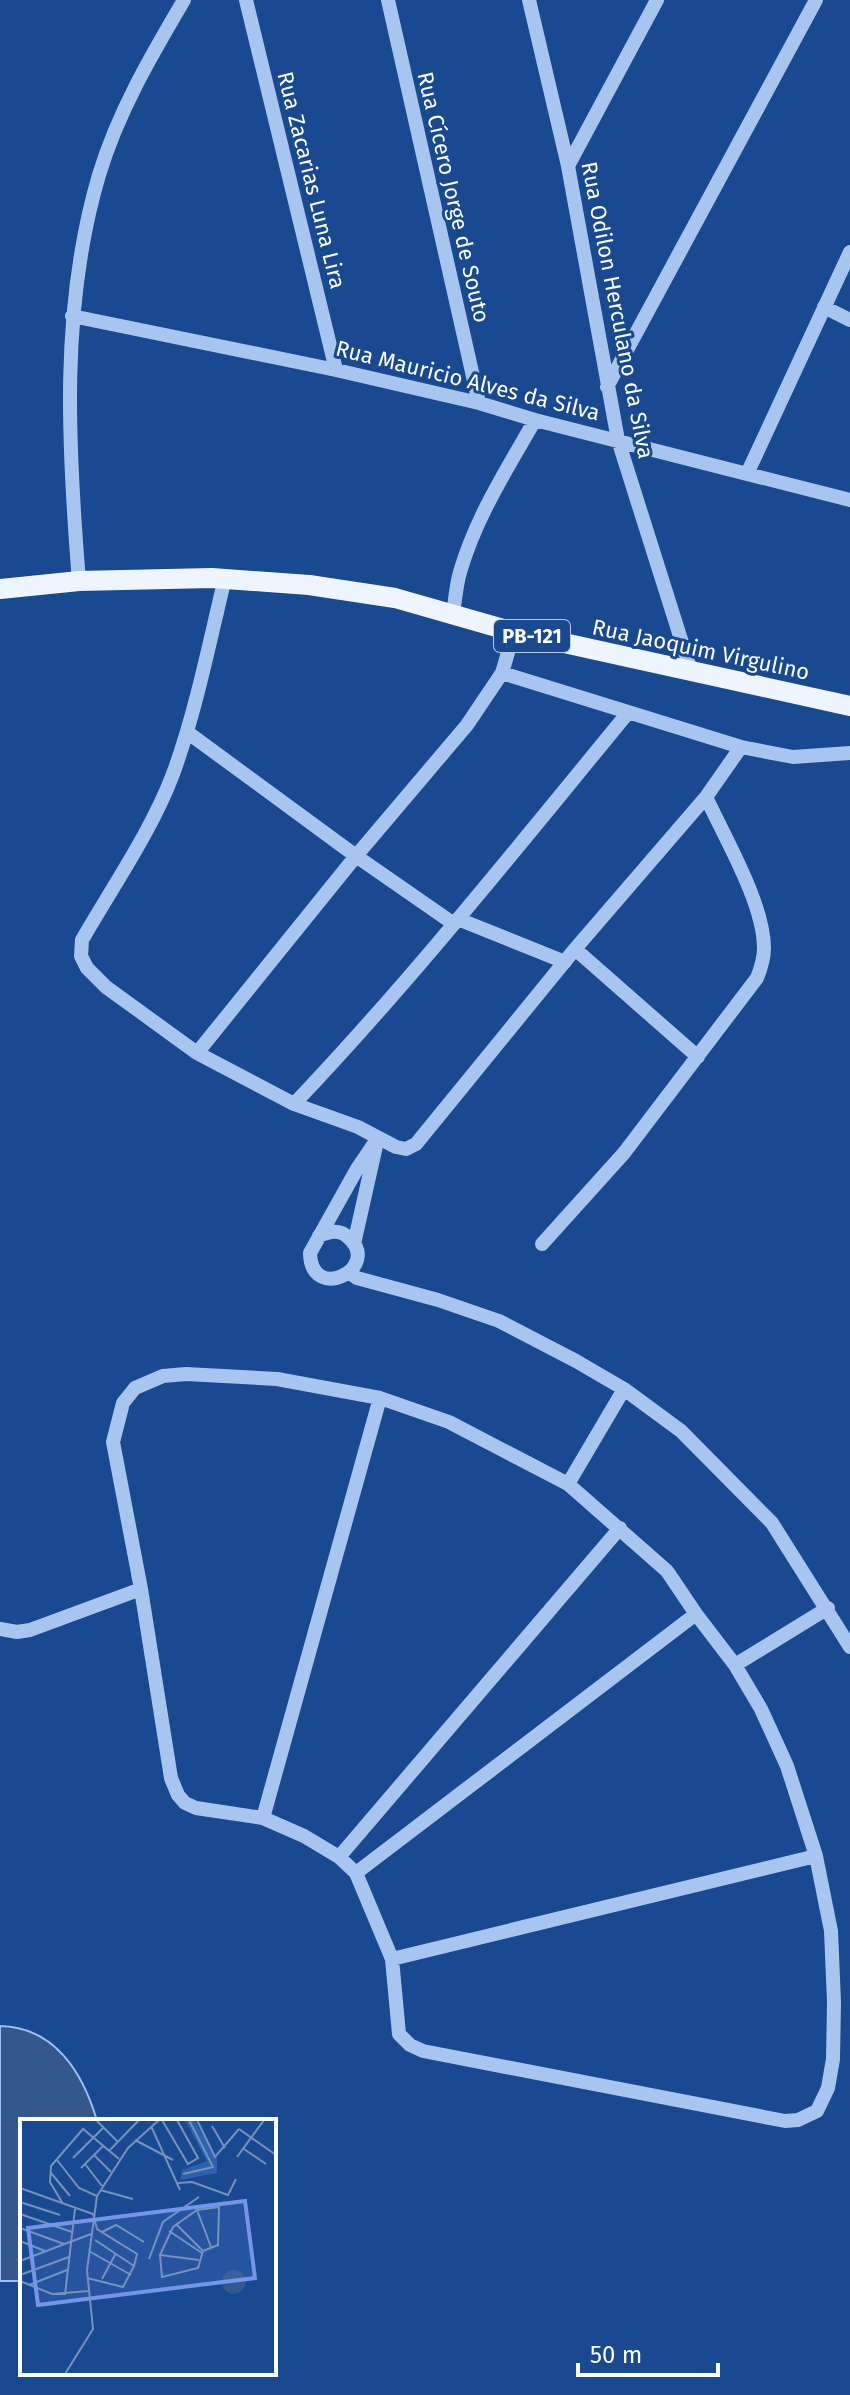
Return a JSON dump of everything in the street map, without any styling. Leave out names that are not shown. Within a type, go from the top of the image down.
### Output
[{"type":"main road","name":"PB-121","points":[[0,589],[89,581],[219,578]]},
{"type":"main road","name":"Rua Jaoquim Virgulino","points":[[219,578],[309,585],[395,598],[514,632],[850,706]]},
{"type":"street","points":[[89,581],[70,469],[72,316],[82,253],[99,175],[132,91],[184,0]]},
{"type":"street","name":"Rua Zacarias Luna Lira","points":[[246,0],[336,370]]},
{"type":"street","name":"Rua Cícero Jorge de Souto","points":[[388,0],[479,403]]},
{"type":"street","name":"Rua Odilon Herculano da Silva","points":[[529,0],[568,166],[618,440],[691,671]]},
{"type":"street","points":[[568,166],[657,0]]},
{"type":"street","points":[[607,387],[816,0]]},
{"type":"street","points":[[747,474],[850,252]]},
{"type":"street","points":[[824,307],[850,320]]},
{"type":"street","name":"Rua Mauricio Alves da Silva","points":[[72,316],[479,403],[850,500]]},
{"type":"street","points":[[453,615],[459,575],[471,540],[535,420]]},
{"type":"street","points":[[219,578],[187,732],[157,809],[80,948],[87,968],[106,987],[197,1053],[294,1104],[358,1127],[406,1149],[416,1144],[575,949],[706,797],[741,747]]},
{"type":"street","points":[[197,1053],[356,856],[467,725],[502,673],[514,632]]},
{"type":"street","points":[[502,673],[741,747],[793,757],[850,753]]},
{"type":"street","points":[[294,1104],[456,922],[627,714]]},
{"type":"street","points":[[187,732],[356,856],[456,922],[565,962]]},
{"type":"street","points":[[542,1244],[624,1153],[757,978],[763,963],[764,947],[755,906],[706,797]]},
{"type":"street","points":[[575,949],[698,1057]]},
{"type":"street","points":[[378,1138],[354,1244],[357,1259],[350,1273],[332,1279],[315,1271],[310,1253],[378,1138]]},
{"type":"street","points":[[319,1236],[339,1232],[348,1236],[354,1244]]},
{"type":"street","points":[[350,1273],[357,1278],[438,1300],[499,1321],[624,1389],[681,1431],[772,1523],[850,1647]]},
{"type":"street","points":[[186,1374],[277,1379],[380,1398],[449,1422],[568,1484],[667,1571],[735,1665],[761,1709],[787,1766],[816,1856],[831,1931],[834,2002],[833,2059],[828,2088],[817,2111],[798,2120],[785,2121],[423,2051],[410,2045],[399,2034],[392,1959],[356,1873],[339,1857],[304,1836],[263,1818],[196,1808],[178,1795],[168,1761],[141,1589],[113,1442],[123,1403],[135,1388],[163,1376],[186,1374]]},
{"type":"street","points":[[568,1484],[624,1389]]},
{"type":"street","points":[[263,1818],[380,1398]]},
{"type":"street","points":[[339,1857],[620,1528]]},
{"type":"street","points":[[0,1629],[17,1632],[30,1630],[141,1589]]},
{"type":"street","points":[[735,1665],[828,1608]]},
{"type":"street","points":[[356,1873],[696,1614]]},
{"type":"street","points":[[392,1959],[816,1856]]},
{"type":"water","points":[[0,2026],[19,2028],[36,2035],[64,2056],[84,2086],[96,2119],[20,2119],[20,2281],[0,2281]]}]
